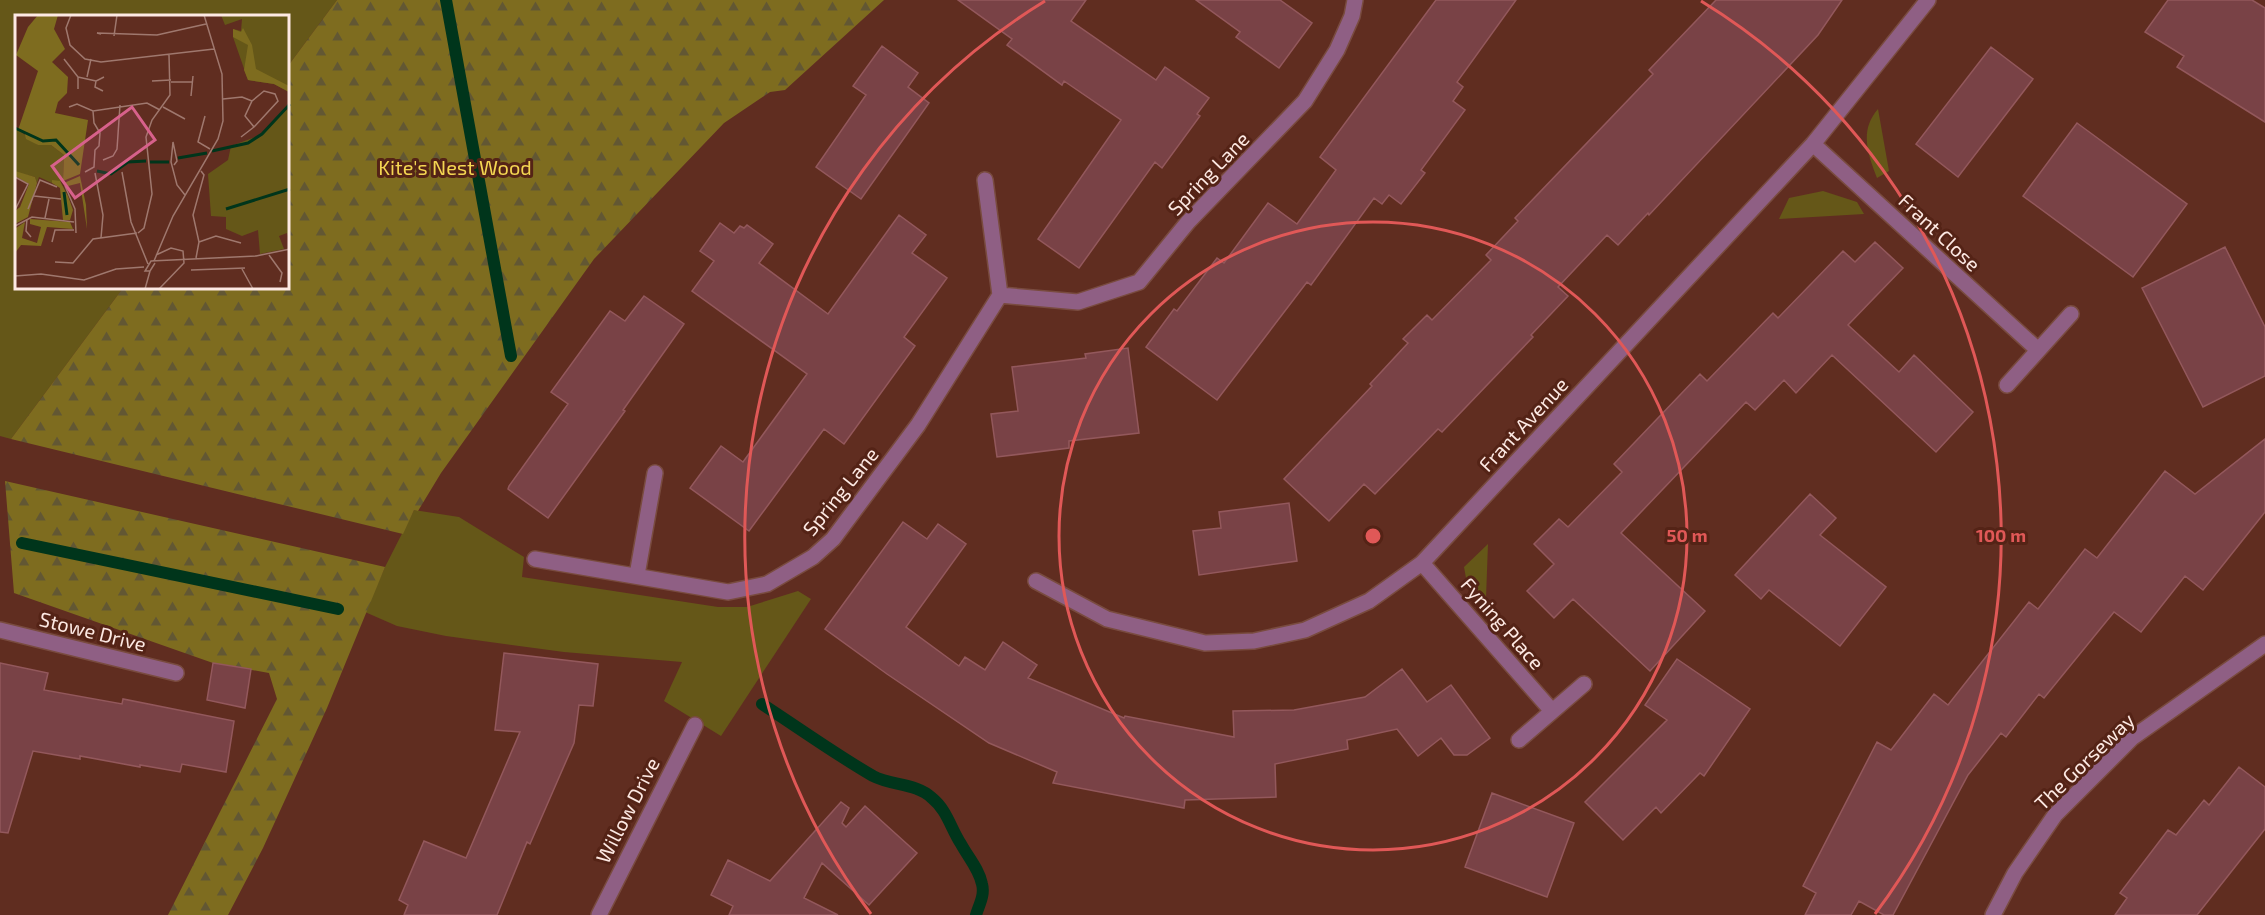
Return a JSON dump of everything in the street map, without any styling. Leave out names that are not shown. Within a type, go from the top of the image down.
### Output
[{"type":"street","name":"Spring Lane","points":[[535,559],[728,592],[767,584],[813,557],[833,538],[918,425],[1000,296],[1078,302],[1139,282],[1188,222],[1305,101],[1337,50],[1352,16],[1355,0]]},
{"type":"street","name":"Frant Avenue","points":[[1036,581],[1107,619],[1205,643],[1254,641],[1305,630],[1369,601],[1422,562],[1814,144],[1929,0]]},
{"type":"street","name":"Frant Close","points":[[1814,144],[2038,350]]},
{"type":"street","points":[[985,180],[1000,296]]},
{"type":"street","points":[[2007,385],[2071,314]]},
{"type":"street","points":[[636,575],[655,473]]},
{"type":"street","name":"Fyning Place","points":[[1422,562],[1552,711]]},
{"type":"street","name":"Stowe Drive","points":[[0,630],[176,673]]},
{"type":"street","name":"The Gorseway","points":[[1993,915],[2014,873],[2055,815],[2132,738],[2265,644]]},
{"type":"street","points":[[1519,740],[1584,684]]},
{"type":"street","name":"Willow Drive","points":[[598,915],[695,725]]},
{"type":"shaded area","points":[[0,0],[337,0],[290,63],[290,15],[15,15],[15,290],[122,290],[11,439],[0,436]]},
{"type":"shaded area","points":[[1878,109],[1889,171],[1877,178],[1868,151],[1867,134],[1872,117]]},
{"type":"shaded area","points":[[1823,191],[1857,202],[1864,214],[1779,219],[1789,198]]},
{"type":"shaded area","points":[[414,510],[459,517],[524,557],[522,577],[718,607],[747,607],[798,591],[811,599],[721,736],[664,701],[682,662],[564,652],[446,636],[397,626],[365,612]]},
{"type":"shaded area","points":[[1488,544],[1486,598],[1478,606],[1468,589],[1464,567]]},
{"type":"green space","name":"Kite's Nest Wood","points":[[337,0],[884,0],[785,90],[770,92],[724,123],[594,259],[441,473],[418,511],[414,510],[403,534],[11,439],[122,290],[290,290],[290,63]]},
{"type":"green space","points":[[5,481],[385,567],[327,708],[263,848],[228,915],[168,915],[277,699],[269,673],[213,663],[14,593]]},
{"type":"building","points":[[958,0],[1086,0],[1071,21],[1156,80],[1165,67],[1209,98],[1197,114],[1200,116],[1162,168],[1155,162],[1079,268],[1038,239],[1121,120],[1064,81],[1062,85],[1007,45],[1012,39]]},
{"type":"building","points":[[1196,0],[1280,0],[1312,23],[1279,68],[1236,37],[1240,32]]},
{"type":"building","points":[[1436,0],[1516,0],[1457,82],[1463,87],[1453,101],[1465,110],[1421,170],[1425,173],[1401,204],[1389,195],[1382,204],[1374,198],[1311,285],[1307,282],[1217,400],[1146,347],[1174,309],[1177,311],[1217,258],[1224,263],[1268,203],[1297,224],[1336,170],[1320,157]]},
{"type":"building","points":[[1716,0],[1842,0],[1818,35],[1649,215],[1648,213],[1618,245],[1607,235],[1558,287],[1568,296],[1531,335],[1533,337],[1442,432],[1438,429],[1375,494],[1364,484],[1329,521],[1284,479],[1372,386],[1370,384],[1408,343],[1403,339],[1427,315],[1432,320],[1491,260],[1486,255],[1518,221],[1515,218],[1653,74],[1649,70]]},
{"type":"building","points":[[2168,0],[2252,0],[2265,8],[2265,122],[2177,67],[2184,56],[2145,32]]},
{"type":"building","points":[[882,46],[918,73],[908,87],[929,103],[861,199],[816,167],[866,95],[853,86]]},
{"type":"building","points":[[1991,47],[2033,79],[1958,177],[1916,144]]},
{"type":"building","points":[[2077,123],[2187,204],[2133,277],[2023,196]]},
{"type":"building","points":[[899,215],[926,235],[912,253],[947,278],[904,337],[915,346],[844,444],[824,429],[749,531],[690,488],[721,446],[743,462],[807,374],[692,291],[714,261],[700,251],[720,223],[734,233],[740,226],[744,228],[747,225],[773,244],[759,263],[828,314]]},
{"type":"building","points":[[1875,242],[1903,268],[1848,325],[1899,372],[1914,355],[1973,412],[1936,452],[1832,355],[1796,393],[1784,380],[1755,410],[1746,402],[1621,533],[1705,611],[1650,671],[1573,599],[1554,618],[1527,591],[1554,564],[1534,544],[1559,519],[1568,527],[1622,472],[1614,464],[1700,374],[1707,381],[1773,313],[1778,318],[1843,251],[1855,262]]},
{"type":"building","points":[[2225,247],[2265,327],[2265,376],[2203,407],[2142,288]]},
{"type":"building","points":[[644,296],[684,324],[548,518],[508,489],[509,486],[568,404],[551,392],[610,311],[625,321]]},
{"type":"building","points":[[1128,348],[1139,433],[1069,441],[1069,448],[997,457],[991,414],[1018,411],[1012,367],[1086,358],[1085,354]]},
{"type":"building","points":[[2265,439],[2265,512],[2203,590],[2185,576],[2141,632],[2114,612],[2044,698],[2039,694],[2006,737],[2001,733],[1968,775],[1893,915],[1884,915],[1859,901],[1851,915],[1805,915],[1816,893],[1803,886],[1877,742],[1891,750],[1934,694],[1948,705],[2029,602],[2038,609],[2085,549],[2097,558],[2165,471],[2195,494]]},
{"type":"building","points":[[1810,494],[1836,518],[1820,535],[1886,587],[1840,646],[1769,590],[1761,599],[1735,575]]},
{"type":"building","points":[[1289,503],[1297,561],[1199,575],[1193,531],[1221,528],[1219,512]]},
{"type":"building","points":[[903,522],[927,539],[938,524],[966,544],[906,627],[959,666],[965,657],[985,670],[1003,642],[1037,665],[1028,678],[1124,718],[1125,716],[1234,737],[1233,711],[1294,710],[1365,697],[1402,669],[1427,702],[1451,685],[1490,738],[1467,755],[1454,755],[1441,738],[1418,756],[1397,729],[1347,740],[1348,749],[1275,764],[1276,797],[1185,800],[1184,808],[1053,783],[1057,772],[989,743],[825,629]]},
{"type":"building","points":[[504,653],[598,664],[593,706],[579,705],[574,743],[530,844],[527,842],[497,915],[404,915],[408,905],[399,900],[424,841],[466,858],[520,732],[495,730]]},
{"type":"building","points":[[1677,659],[1750,709],[1704,776],[1700,773],[1661,813],[1656,807],[1623,840],[1585,802],[1667,720],[1645,705]]},
{"type":"building","points":[[0,663],[48,673],[44,690],[122,704],[123,699],[234,721],[226,772],[182,764],[180,772],[33,751],[8,833],[0,832]]},
{"type":"building","points":[[213,663],[251,669],[245,708],[207,700]]},
{"type":"building","points":[[2239,767],[2265,787],[2265,829],[2197,915],[2115,915],[2127,898],[2120,893],[2168,830],[2176,835],[2204,800],[2209,805]]},
{"type":"building","points":[[1492,793],[1574,823],[1547,897],[1465,867]]},
{"type":"building","points":[[841,802],[849,808],[842,823],[846,827],[865,806],[917,853],[869,905],[822,863],[804,898],[838,915],[729,915],[733,906],[711,895],[728,860],[770,881]]},
{"type":"waterway","points":[[446,0],[511,356]]},
{"type":"waterway","points":[[22,543],[338,609]]},
{"type":"waterway","points":[[762,704],[873,776],[919,790],[937,803],[981,879],[983,892],[976,915]]}]
